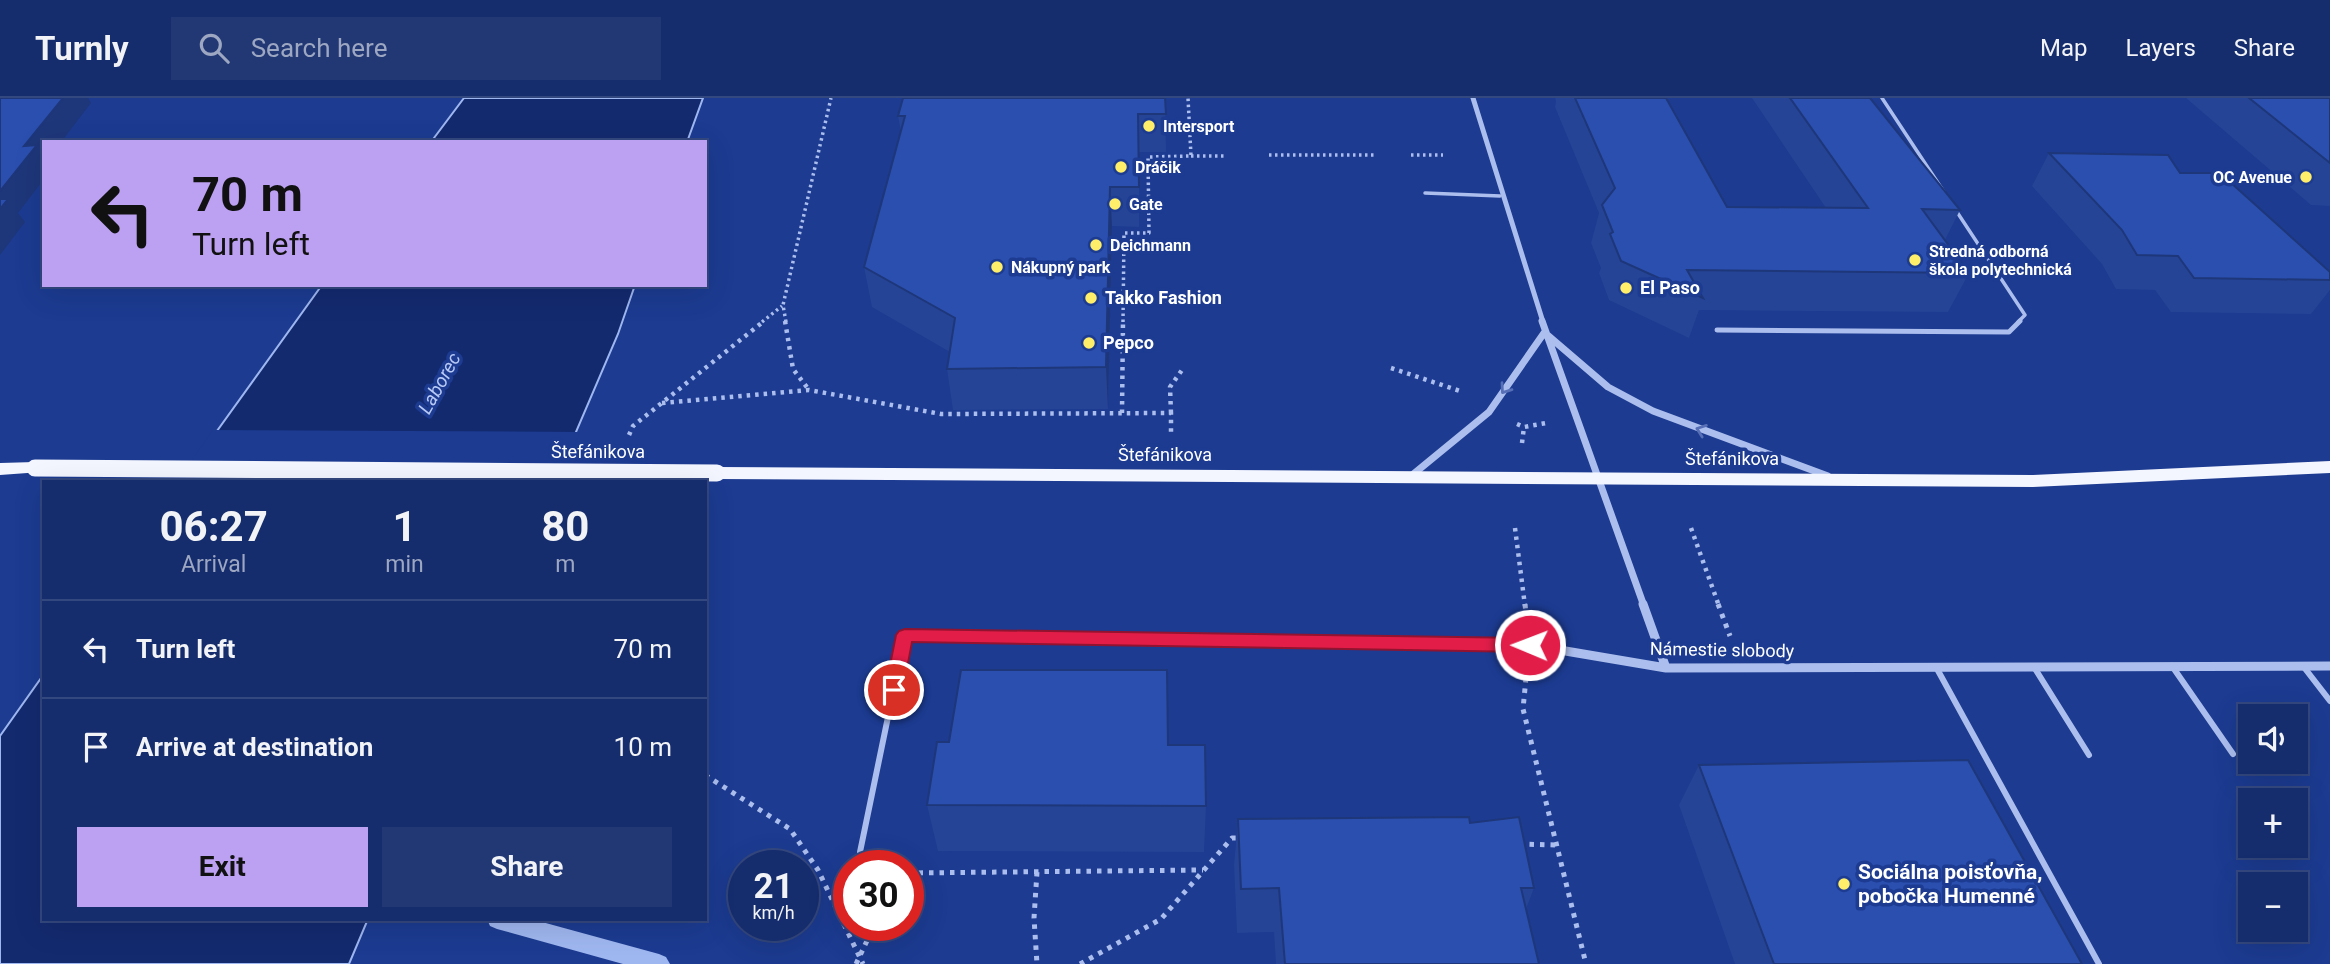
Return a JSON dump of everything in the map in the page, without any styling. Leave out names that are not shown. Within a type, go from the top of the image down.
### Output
[{"type":"main road","name":"Štefánikova","points":[[0,469],[2033,481],[2330,467]]},
{"type":"street","points":[[1474,98],[1500,196],[1544,333],[1666,668]]},
{"type":"street","points":[[1411,476],[1489,412],[1544,333]]},
{"type":"street","points":[[1544,333],[1608,387],[1653,411],[1834,479]]},
{"type":"street","name":"Námestie slobody","points":[[905,635],[1530,645],[1666,668],[2330,666]]},
{"type":"lane","points":[[1717,330],[2010,332],[2025,315],[1882,98]]},
{"type":"lane","points":[[1425,193],[1500,196]]},
{"type":"lane","points":[[860,850],[905,635]]},
{"type":"lane","points":[[2303,666],[2330,701]]},
{"type":"lane","points":[[1936,667],[2099,964]]},
{"type":"lane","points":[[2034,667],[2089,755]]},
{"type":"lane","points":[[2172,667],[2233,754]]},
{"type":"path","points":[[809,390],[793,369],[783,305],[831,98]]},
{"type":"path","points":[[1188,98],[1191,156]]},
{"type":"path","points":[[1269,155],[1377,155]]},
{"type":"path","points":[[1411,155],[1443,155]]},
{"type":"path","points":[[1122,413],[1124,233],[1149,233],[1148,157],[1227,156]]},
{"type":"path","points":[[1123,302],[1181,301]]},
{"type":"path","points":[[628,437],[633,426],[783,305]]},
{"type":"path","points":[[1391,368],[1471,395]]},
{"type":"path","points":[[1171,433],[1170,387],[1182,370]]},
{"type":"path","points":[[662,403],[809,390],[941,414],[1171,413]]},
{"type":"path","points":[[1508,420],[1524,427],[1547,422]]},
{"type":"path","points":[[1522,444],[1524,427]]},
{"type":"path","points":[[1515,528],[1530,645],[1523,709],[1586,964]]},
{"type":"path","points":[[1690,528],[1731,639]]},
{"type":"path","points":[[707,776],[790,829],[818,870],[863,964]]},
{"type":"path","points":[[1080,964],[1161,919],[1232,838],[1245,839]]},
{"type":"path","points":[[1516,844],[1556,845]]},
{"type":"path","points":[[924,873],[1204,870]]},
{"type":"path","points":[[1037,872],[1034,918],[1037,964]]},
{"type":"path","points":[[856,964],[867,941]]},
{"type":"water","points":[[464,98],[703,98],[688,140],[432,140]]},
{"type":"water","name":"Laborec","points":[[321,287],[634,287],[618,334],[555,480],[182,480]]},
{"type":"water","points":[[42,677],[42,921],[367,921],[349,964],[0,964],[0,736]]},
{"type":"pier","points":[[213,430],[580,432],[559,480],[178,480]]},
{"type":"building","points":[[0,98],[63,98],[24,146],[37,145],[0,191]]},
{"type":"building","name":"Nákupný park","points":[[903,98],[1165,98],[1166,114],[1138,114],[1139,187],[1110,187],[1106,367],[947,369],[955,318],[864,267],[905,116],[898,116]]},
{"type":"building","points":[[1575,98],[1666,98],[1727,207],[1868,208],[1790,98],[1870,98],[1960,210],[1922,209],[1969,273],[1687,270],[1703,298],[1621,261],[1602,205],[1615,188]]},
{"type":"building","points":[[2249,98],[2330,98],[2330,163]]},
{"type":"building","points":[[2049,153],[2168,155],[2180,173],[2220,173],[2330,272],[2330,280],[2194,278],[2178,256],[2137,255],[2122,230]]},
{"type":"building","points":[[0,199],[8,199],[0,209]]},
{"type":"building","points":[[961,670],[1167,670],[1168,745],[1205,745],[1206,806],[927,805],[937,742],[949,742]]},
{"type":"building","name":"Sociálna poisťovňa, pobočka Humenné","points":[[1968,760],[2082,964],[1774,964],[1699,765]]},
{"type":"building","points":[[1469,817],[1470,823],[1519,817],[1534,888],[1521,888],[1539,964],[1285,964],[1279,888],[1241,889],[1238,819]]},
{"type":"waterway","points":[[504,921],[659,964]]},
{"type":"place","name":"Intersport","points":[[1149,126]]},
{"type":"place","name":"Dráčik","points":[[1121,167]]},
{"type":"place","name":"OC Avenue","points":[[2306,177]]},
{"type":"place","name":"Gate","points":[[1115,204]]},
{"type":"place","name":"Deichmann","points":[[1096,245]]},
{"type":"place","name":"Stredná odborná škola polytechnická","points":[[1915,260]]},
{"type":"place","name":"Nákupný park","points":[[997,267]]},
{"type":"place","name":"El Paso","points":[[1626,288]]},
{"type":"place","name":"Takko Fashion","points":[[1091,298]]},
{"type":"place","name":"Pepco","points":[[1089,343]]},
{"type":"place","name":"Sociálna poisťovňa, pobočka Humenné","points":[[1844,884]]},
{"type":"route","points":[[894,690],[905,635],[1530,645]]}]
